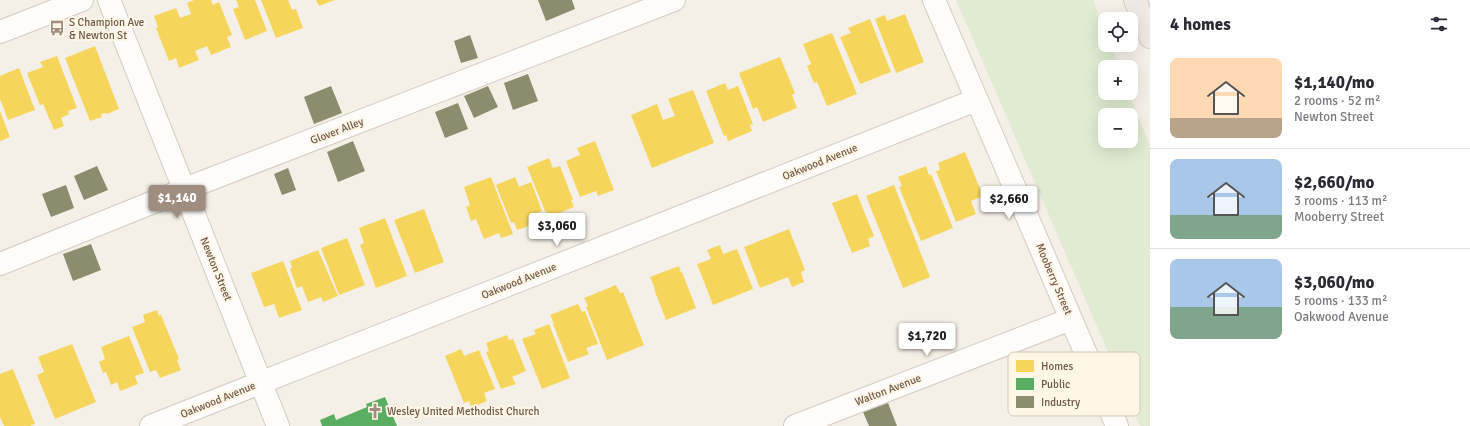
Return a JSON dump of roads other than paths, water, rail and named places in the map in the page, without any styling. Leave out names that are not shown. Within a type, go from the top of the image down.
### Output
[{"type":"highway","points":[[1135,0],[1150,37]]},
{"type":"street","points":[[0,32],[82,0]]},
{"type":"street","name":"Newton Street","points":[[109,0],[262,382],[278,426]]},
{"type":"street","name":"Glover Alley","points":[[0,264],[184,190],[674,0]]},
{"type":"street","name":"Mooberry Street","points":[[934,0],[1085,352]]},
{"type":"street","name":"Oakwood Avenue","points":[[151,426],[976,100]]},
{"type":"street","name":"Walton Avenue","points":[[795,426],[1071,319]]},
{"type":"street","name":"Mooberry Street","points":[[1113,416],[1117,426]]},
{"type":"place","name":"S Champion Ave & Newton St","points":[[57,28]]},
{"type":"place","name":"Wesley United Methodist Church","points":[[375,411]]}]
